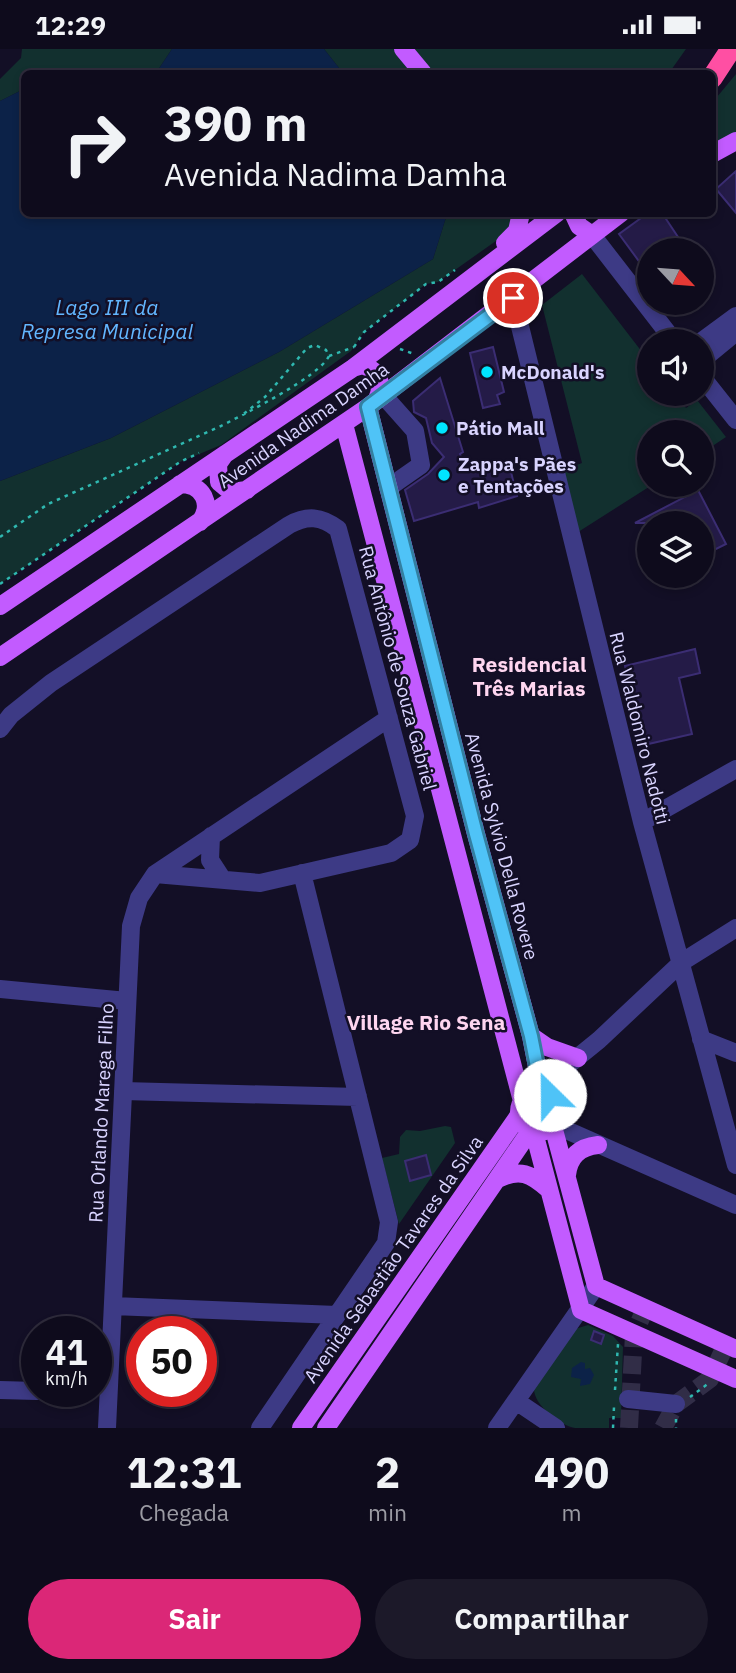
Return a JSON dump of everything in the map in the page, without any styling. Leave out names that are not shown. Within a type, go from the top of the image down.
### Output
[{"type":"highway","points":[[716,72],[730,49]]},
{"type":"main road","points":[[403,49],[420,70]]},
{"type":"main road","points":[[716,82],[736,57]]},
{"type":"main road","points":[[716,152],[736,141]]},
{"type":"main road","points":[[481,269],[517,231],[520,217]]},
{"type":"main road","name":"Avenida Nadima Damha","points":[[0,606],[180,484],[217,452],[347,363],[392,338],[552,217]]},
{"type":"main road","points":[[575,217],[579,226],[598,237]]},
{"type":"main road","name":"Avenida Nadima Damha","points":[[0,657],[344,424],[598,237],[617,217]]},
{"type":"main road","name":"Avenida Sylvio Della Rovere","points":[[347,363],[363,365],[378,376],[381,384],[376,400],[388,488],[476,834],[548,1095]]},
{"type":"main road","points":[[344,424],[451,840],[505,1028],[520,1108],[532,1131],[580,1310],[736,1379]]},
{"type":"main road","points":[[217,452],[219,482],[231,492],[247,491]]},
{"type":"main road","points":[[180,484],[197,488],[205,497],[206,513],[200,522]]},
{"type":"main road","points":[[362,495],[388,488]]},
{"type":"main road","points":[[451,840],[476,834]]},
{"type":"main road","points":[[531,1036],[547,1047],[578,1058]]},
{"type":"main road","points":[[520,1108],[531,1094],[548,1095],[559,1111],[554,1125],[596,1286],[736,1349]]},
{"type":"main road","name":"Avenida Sebastião Tavares da Silva","points":[[301,1428],[520,1108]]},
{"type":"main road","points":[[532,1131],[543,1132],[554,1125]]},
{"type":"main road","name":"Avenida Sebastião Tavares da Silva","points":[[326,1428],[532,1131]]},
{"type":"main road","points":[[567,1175],[575,1154],[587,1146],[598,1145]]},
{"type":"main road","points":[[498,1179],[523,1173],[548,1189]]},
{"type":"street","points":[[598,237],[665,329]]},
{"type":"street","name":"Rua Waldomiro Nadotti","points":[[513,298],[642,822],[736,1165]]},
{"type":"street","points":[[714,332],[736,316]]},
{"type":"street","points":[[714,350],[736,332]]},
{"type":"street","points":[[714,392],[736,420]]},
{"type":"street","points":[[376,400],[415,431],[421,465],[388,488]]},
{"type":"street","name":"Rua Antônio de Souza Gabriel","points":[[0,729],[11,715],[51,683],[298,520],[318,518],[338,529],[343,539],[415,816],[410,840],[391,853],[302,873]]},
{"type":"street","name":"Rua Orlando Marega Filho","points":[[112,1316],[131,926],[139,898],[155,874],[390,718]]},
{"type":"street","points":[[642,822],[736,769]]},
{"type":"street","points":[[211,836],[210,860],[223,880]]},
{"type":"street","points":[[155,874],[260,883],[302,873],[389,1233],[386,1243],[260,1428]]},
{"type":"street","points":[[548,1095],[578,1058],[682,962],[736,928]]},
{"type":"street","points":[[0,989],[128,1001]]},
{"type":"street","points":[[701,1039],[736,1053]]},
{"type":"street","points":[[123,1091],[358,1097]]},
{"type":"street","points":[[554,1125],[736,1205]]},
{"type":"street","points":[[497,1428],[596,1286]]},
{"type":"street","points":[[113,1306],[337,1315]]},
{"type":"street","points":[[0,1390],[21,1391]]},
{"type":"street","points":[[628,1399],[676,1404]]},
{"type":"street","points":[[516,1401],[556,1428]]},
{"type":"street","name":"Rua Orlando Marega Filho","points":[[104,1407],[107,1428]]},
{"type":"path","points":[[347,363],[351,351],[364,332],[426,284],[438,282],[461,266]]},
{"type":"path","points":[[379,320],[401,350],[426,354]]},
{"type":"path","points":[[0,537],[48,505],[241,416],[324,364],[329,356],[326,350],[315,345],[307,348],[265,397],[241,416]]},
{"type":"path","points":[[286,398],[330,367]]},
{"type":"path","points":[[0,584],[180,462],[217,452]]},
{"type":"path","points":[[613,1428],[618,1345],[615,1340]]},
{"type":"green space","points":[[22,49],[172,49],[158,70],[21,70],[21,90],[0,101],[0,79],[21,58]]},
{"type":"green space","points":[[324,49],[686,49],[671,70],[341,70]]},
{"type":"green space","points":[[736,74],[736,134],[716,146],[716,98]]},
{"type":"green space","points":[[446,217],[530,217],[438,282],[426,284],[364,332],[351,351],[221,445],[180,462],[0,584],[0,481],[111,438],[279,352],[433,259]]},
{"type":"green space","points":[[582,274],[637,345],[637,406],[702,406],[713,420],[637,420],[637,495],[575,534],[561,471],[582,463],[542,305]]},
{"type":"green space","points":[[714,422],[726,437],[714,445]]},
{"type":"green space","points":[[451,1127],[455,1143],[399,1224],[382,1158],[399,1154],[400,1137],[406,1130],[420,1131]]},
{"type":"green space","points":[[588,1325],[613,1336],[623,1347],[621,1418],[609,1418],[609,1428],[569,1426],[548,1413],[535,1394],[534,1388],[575,1329]]},
{"type":"water","points":[[172,49],[324,49],[341,70],[158,70]]},
{"type":"water","name":"Lago III da Represa Municipal","points":[[21,90],[21,217],[446,217],[433,259],[279,352],[111,438],[0,481],[0,101]]},
{"type":"water","points":[[581,1362],[585,1363],[585,1369],[590,1368],[594,1375],[590,1384],[580,1386],[581,1379],[571,1377],[572,1368]]},
{"type":"building","points":[[736,171],[736,213],[716,189]]},
{"type":"building","points":[[642,217],[665,217],[678,237],[637,238],[637,259],[619,234]]},
{"type":"building","name":"McDonald's","points":[[493,347],[504,392],[497,395],[500,404],[483,408],[470,353]]},
{"type":"building","points":[[440,378],[463,452],[460,454],[465,471],[501,461],[510,468],[517,496],[479,508],[478,502],[414,521],[405,490],[428,474],[444,457],[432,443],[426,418],[414,412],[413,401]]},
{"type":"building","points":[[685,497],[702,497],[709,511],[658,511]]},
{"type":"building","points":[[714,521],[726,544],[714,550]]},
{"type":"building","points":[[695,649],[700,673],[679,678],[692,734],[644,745],[625,666]]},
{"type":"building","points":[[426,1155],[431,1175],[410,1181],[405,1161]]},
{"type":"building","points":[[594,1331],[604,1335],[601,1344],[591,1340]]},
{"type":"tunnel","points":[[629,1428],[634,1334],[645,1309]]},
{"type":"tunnel","points":[[663,1428],[676,1404],[710,1379],[726,1344]]},
{"type":"place","name":"McDonald's","points":[[487,372]]},
{"type":"place","name":"Pátio Mall","points":[[442,428]]},
{"type":"place","name":"Zappa's Pães e Tentações","points":[[444,475]]},
{"type":"district","name":"Residencial Três Marias","points":[[529,676]]},
{"type":"district","name":"Village Rio Sena","points":[[426,1022]]},
{"type":"route","points":[[513,298],[368,407],[476,834],[531,1036],[542,1092],[550,1095]]}]
